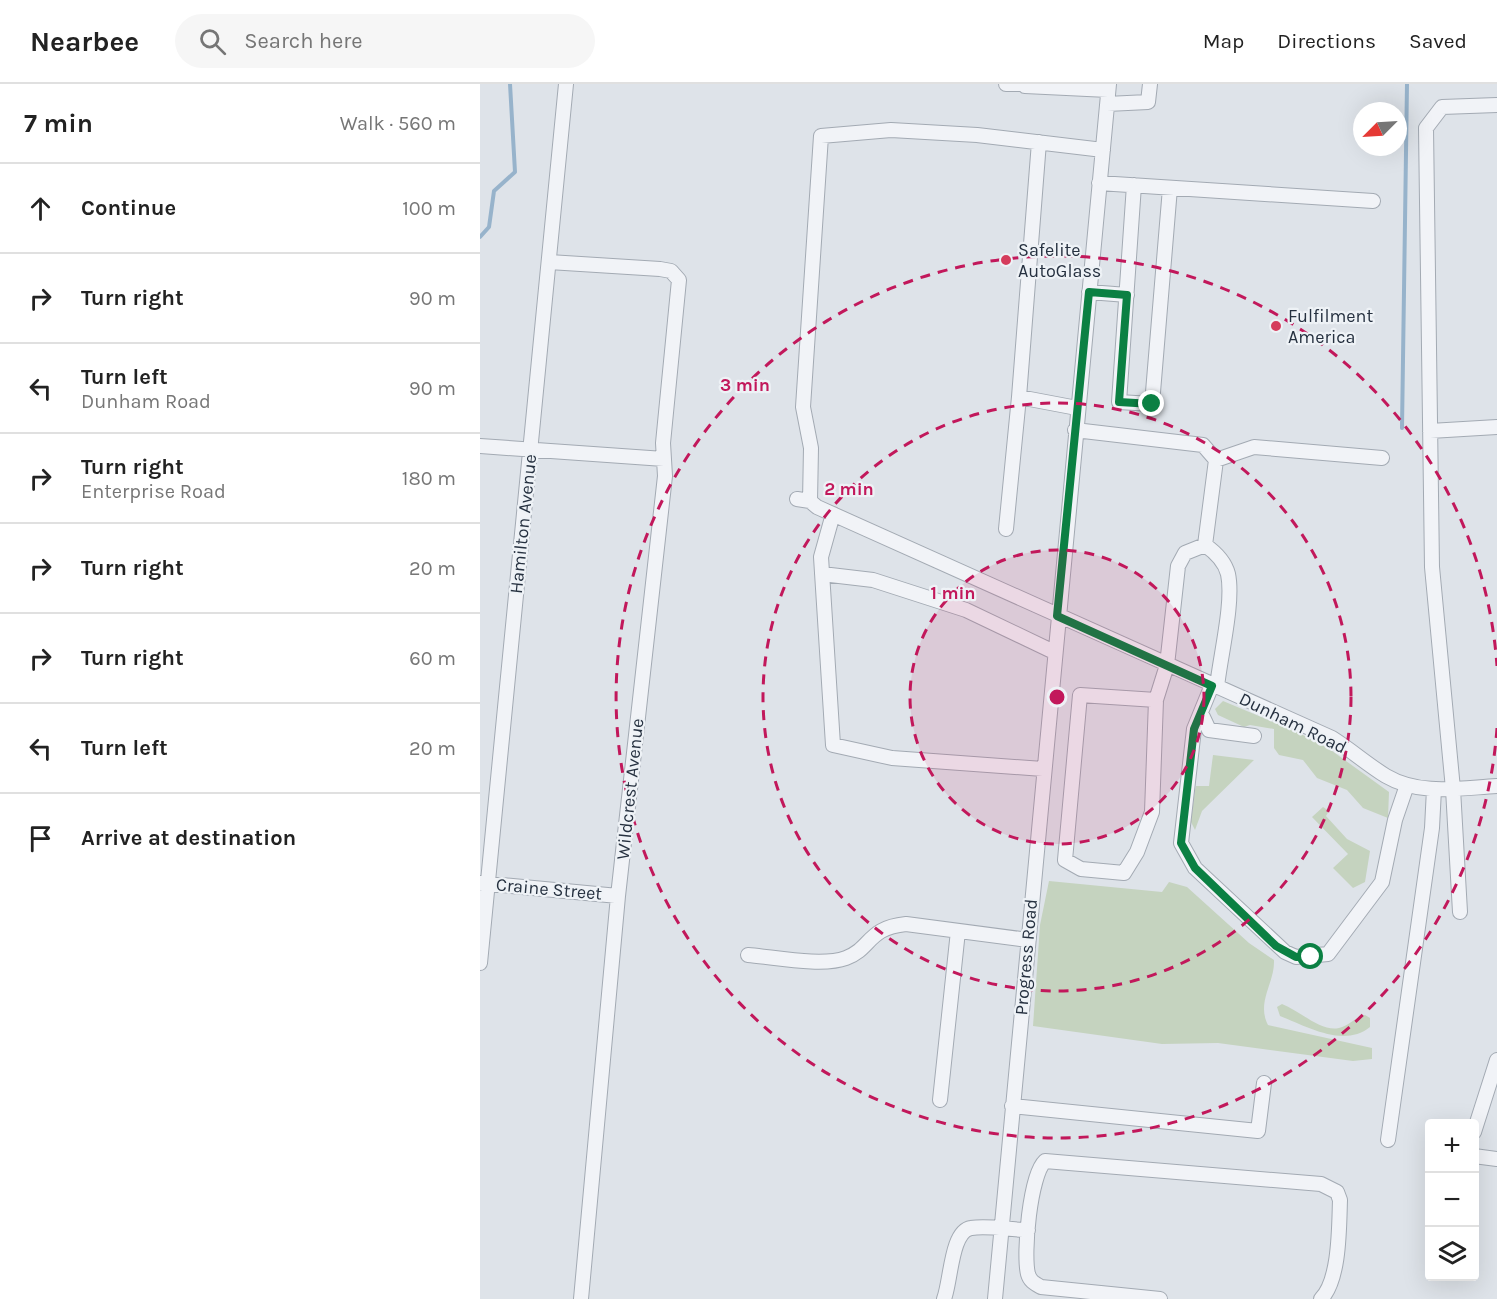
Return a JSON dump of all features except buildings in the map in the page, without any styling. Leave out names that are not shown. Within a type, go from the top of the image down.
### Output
[{"type":"street","name":"Hamilton Avenue","points":[[480,963],[484,884],[566,84]]},
{"type":"street","points":[[1006,84],[1062,86],[1148,102],[1150,84]]},
{"type":"street","name":"Progress Road","points":[[995,1299],[1057,616],[1108,93]]},
{"type":"street","points":[[1460,912],[1453,789],[1432,567],[1426,128],[1442,107],[1497,105]]},
{"type":"street","name":"Dunham Road","points":[[1039,142],[891,129],[821,135],[803,407],[811,447],[803,500],[1332,738],[1384,775],[1407,785],[1434,789],[1497,786]]},
{"type":"street","points":[[1006,529],[1039,142],[1103,150]]},
{"type":"street","points":[[1099,183],[1373,201]]},
{"type":"street","points":[[1134,185],[1119,402],[1152,404],[1170,188]]},
{"type":"street","name":"Wildcrest Avenue","points":[[549,262],[660,268],[671,271],[679,280],[663,443],[665,476],[618,896],[581,1299]]},
{"type":"street","points":[[1089,292],[1127,295]]},
{"type":"street","points":[[1019,397],[1077,408]]},
{"type":"street","points":[[1430,431],[1497,428]]},
{"type":"street","points":[[1075,430],[1203,445],[1216,460],[1205,545]]},
{"type":"street","points":[[480,446],[664,459]]},
{"type":"street","points":[[1216,460],[1254,447],[1382,458]]},
{"type":"street","points":[[833,514],[821,557],[833,745],[892,758],[1043,769]]},
{"type":"street","points":[[1156,700],[1080,695],[1065,860],[1081,869],[1124,873],[1137,852],[1152,812],[1156,700],[1167,665],[1178,566],[1185,553],[1205,545]]},
{"type":"street","points":[[1205,545],[1216,552],[1228,573],[1229,593],[1214,686],[1194,729],[1181,843],[1195,868],[1276,946],[1296,957],[1328,954],[1382,882],[1395,820],[1407,785]]},
{"type":"street","points":[[822,574],[873,580],[966,610],[1054,651]]},
{"type":"street","points":[[1201,713],[1209,730],[1254,736]]},
{"type":"street","points":[[1388,1140],[1432,828],[1434,789]]},
{"type":"street","name":"Craine Street","points":[[484,884],[618,896]]},
{"type":"street","points":[[748,955],[827,961],[849,957],[875,933],[889,926],[906,924],[1028,940]]},
{"type":"street","points":[[940,1100],[958,931]]},
{"type":"street","points":[[1478,1119],[1497,1060]]},
{"type":"street","points":[[1012,1106],[1258,1131],[1264,1083]]},
{"type":"street","points":[[1479,1157],[1497,1159]]},
{"type":"street","points":[[1160,1299],[1041,1287],[1031,1281],[1028,1273],[1028,1230],[1037,1176],[1045,1161],[1321,1184],[1337,1192],[1340,1200],[1335,1262],[1329,1291],[1321,1299]]},
{"type":"street","points":[[944,1299],[950,1283],[957,1237],[963,1230],[972,1227],[1028,1230]]},
{"type":"green space","points":[[1223,701],[1297,732],[1328,748],[1389,792],[1388,818],[1363,808],[1347,790],[1317,778],[1303,760],[1279,755],[1274,748],[1274,729],[1250,725],[1244,727],[1218,715],[1215,709]]},
{"type":"green space","points":[[1213,755],[1254,760],[1202,811],[1195,830],[1191,822],[1195,790],[1196,786],[1209,786]]},
{"type":"green space","points":[[1323,807],[1329,811],[1326,816],[1347,839],[1370,851],[1365,882],[1353,888],[1333,868],[1348,854],[1312,817]]},
{"type":"green space","points":[[1049,881],[1162,892],[1169,882],[1187,887],[1249,943],[1274,960],[1264,1008],[1268,1025],[1372,1048],[1372,1059],[1353,1061],[1218,1043],[1162,1044],[1033,1026],[1040,925]]},
{"type":"green space","points":[[1282,1004],[1325,1027],[1343,1027],[1365,1015],[1370,1018],[1370,1027],[1349,1036],[1337,1036],[1314,1030],[1280,1016],[1277,1007]]},
{"type":"waterway","points":[[480,237],[489,227],[494,191],[515,172],[510,84]]},
{"type":"waterway","points":[[1402,428],[1407,84]]},
{"type":"place","name":"Safelite AutoGlass","points":[[1006,260]]},
{"type":"place","name":"Fulfilment America","points":[[1276,326]]},
{"type":"route","points":[[1152,404],[1119,402],[1127,295],[1089,292],[1057,616],[1212,686],[1194,729],[1181,843],[1195,868],[1276,946],[1296,957],[1311,957]]}]
